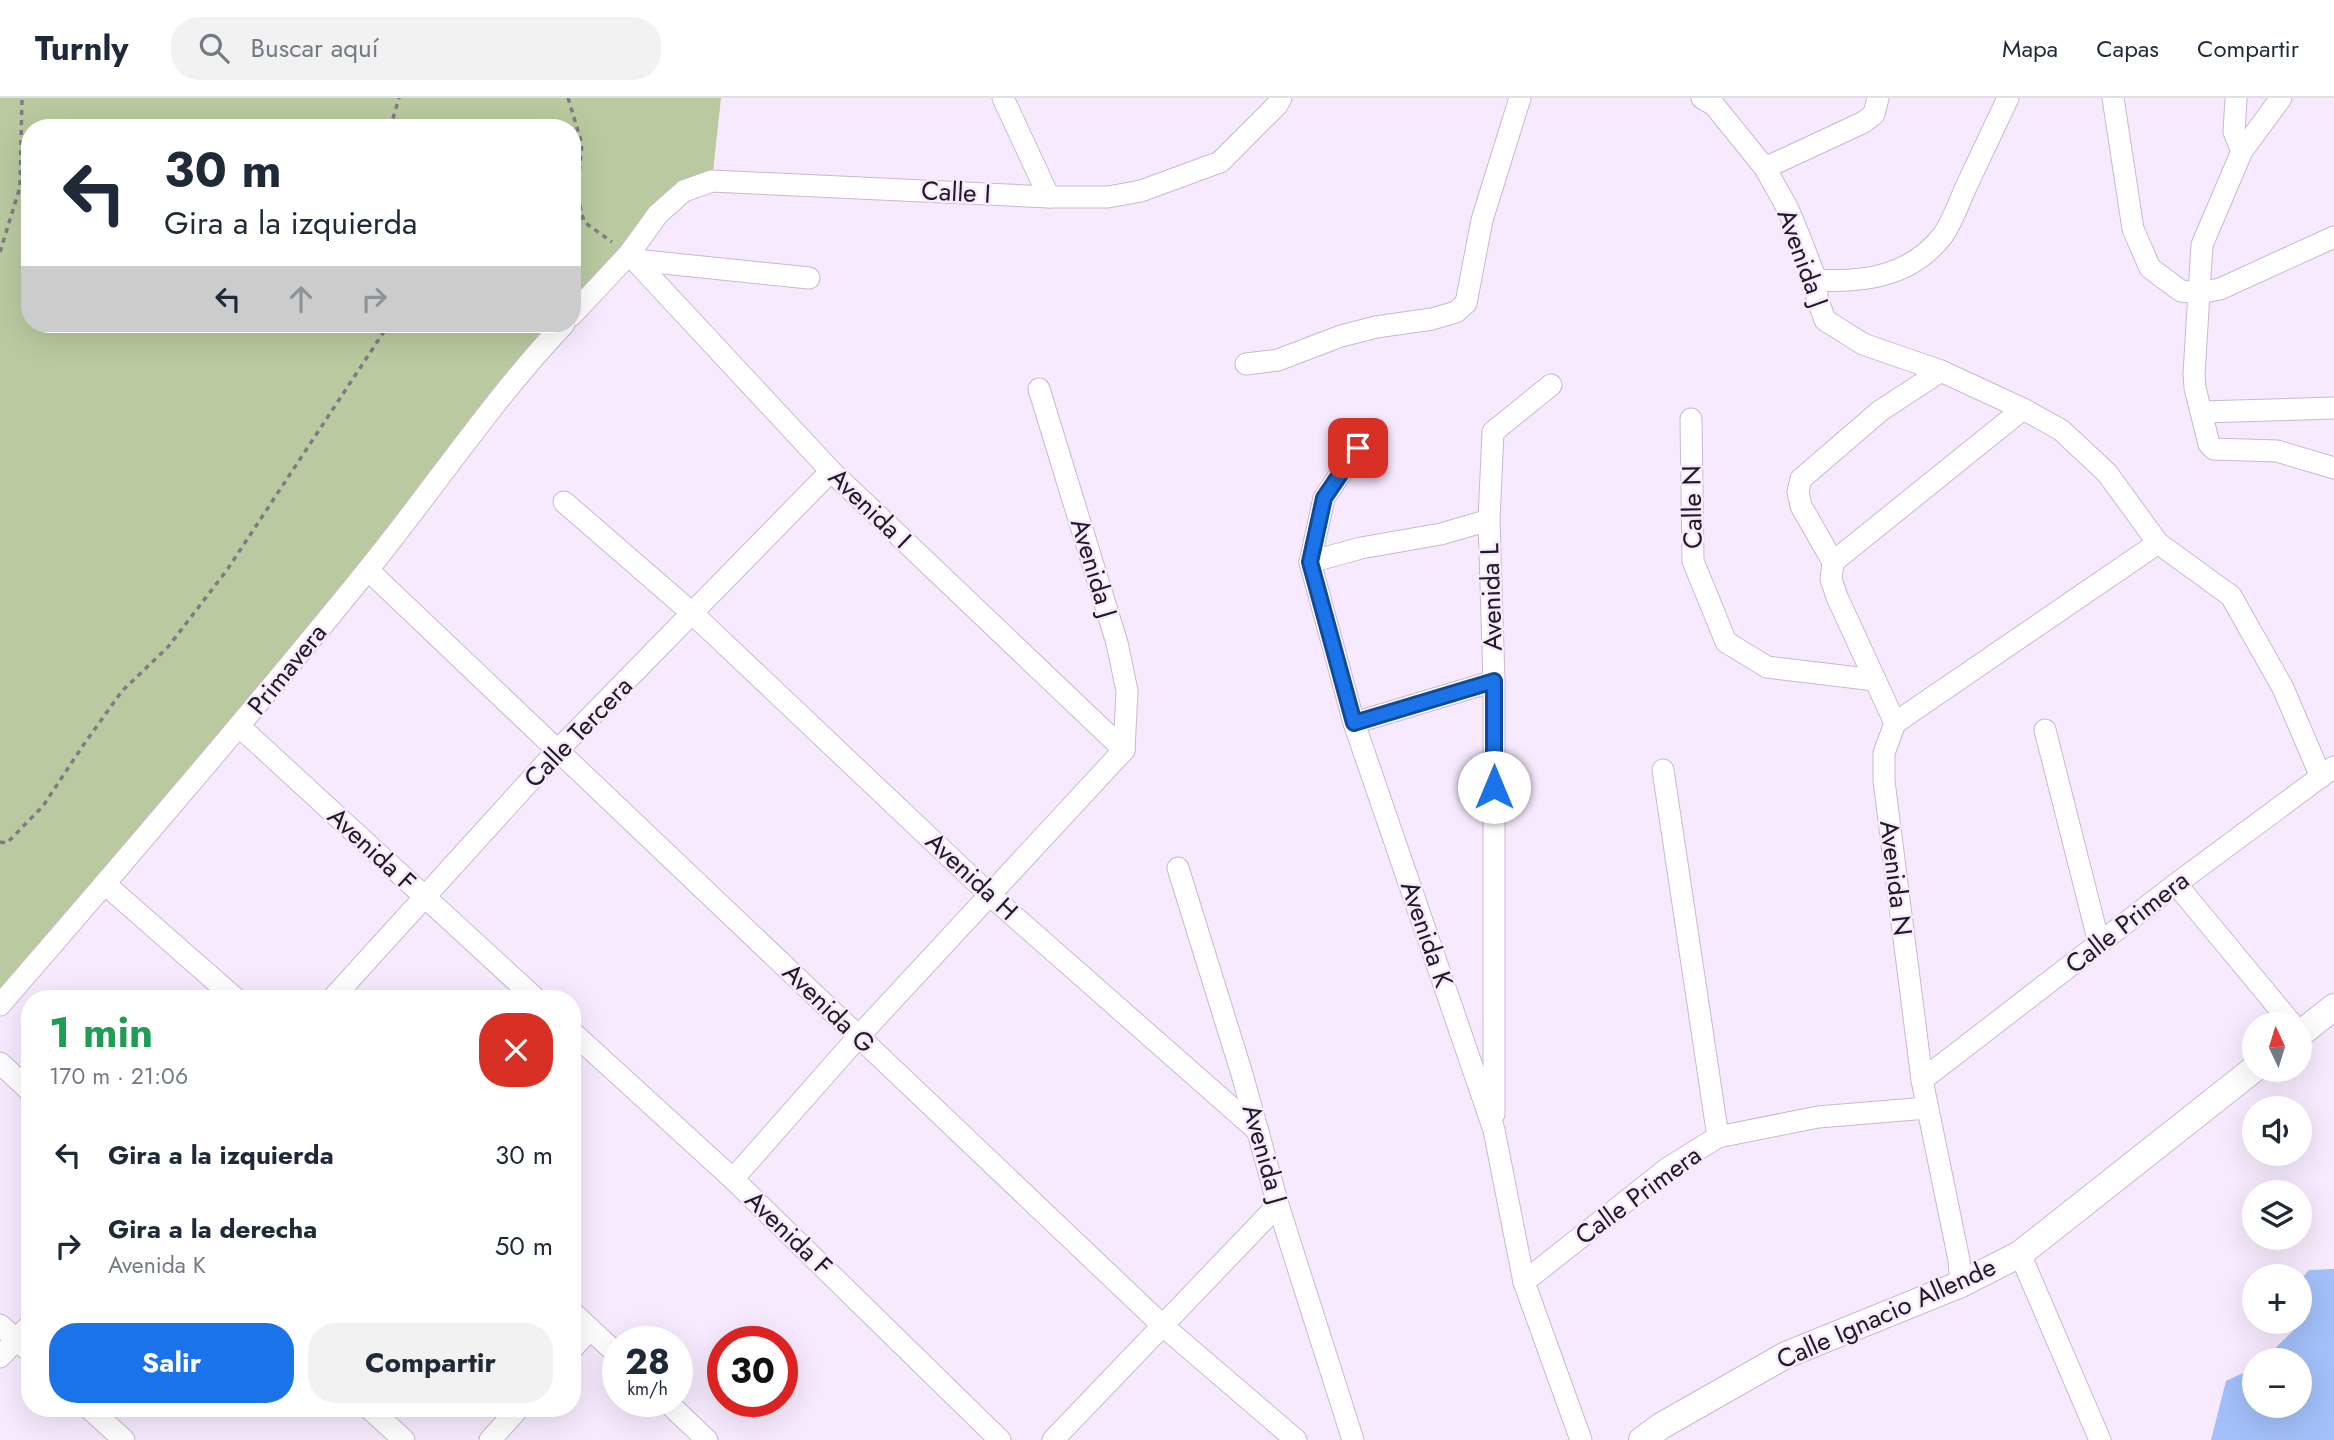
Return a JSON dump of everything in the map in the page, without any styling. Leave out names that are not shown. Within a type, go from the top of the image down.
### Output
[{"type":"street","points":[[1003,98],[1049,197]]},
{"type":"street","name":"Calle I","points":[[632,257],[658,214],[684,191],[712,181],[1049,197],[1108,197],[1141,191],[1220,162],[1281,98]]},
{"type":"street","points":[[1246,364],[1278,360],[1341,336],[1376,327],[1432,319],[1456,312],[1465,303],[1482,220],[1520,98]]},
{"type":"street","name":"Avenida J","points":[[1702,98],[1714,105],[1765,168],[1788,209],[1816,280],[1816,298],[1825,320],[1863,344],[1941,371]]},
{"type":"street","points":[[1765,168],[1864,122],[1874,114],[1878,98]]},
{"type":"street","points":[[1816,280],[1845,282],[1876,278],[1903,269],[1924,257],[1944,234],[2008,98]]},
{"type":"street","points":[[2113,98],[2133,229],[2150,268],[2180,291],[2199,293],[2220,289],[2334,237]]},
{"type":"street","points":[[2236,98],[2234,132],[2242,151]]},
{"type":"street","points":[[2281,98],[2242,151],[2202,245],[2194,388],[2209,444],[2214,449],[2277,451],[2334,468]]},
{"type":"street","points":[[581,306],[632,257],[809,278]]},
{"type":"street","name":"Avenida I","points":[[632,257],[831,471],[1124,750]]},
{"type":"street","name":"Primavera","points":[[0,1005],[240,727],[368,570],[502,396],[556,333]]},
{"type":"street","points":[[2158,543],[1895,723],[1830,579],[1833,562],[1801,506],[1798,492],[1801,479],[1880,411],[1941,371],[2022,409],[2061,430],[2107,473],[2158,543],[2231,596],[2327,772]]},
{"type":"street","name":"Avenida L","points":[[1494,1130],[1494,681],[1489,520],[1493,432],[1551,385]]},
{"type":"street","name":"Avenida J","points":[[1039,389],[1117,643],[1127,691],[1124,750]]},
{"type":"street","points":[[2202,412],[2334,408]]},
{"type":"street","points":[[1833,562],[2022,409]]},
{"type":"street","name":"Calle N","points":[[1691,419],[1693,561],[1726,642],[1767,667],[1875,680]]},
{"type":"street","name":"Avenida K","points":[[1359,435],[1358,448],[1324,498],[1310,562],[1354,723],[1494,1130],[1524,1282],[1581,1440]]},
{"type":"street","name":"Calle Tercera","points":[[340,990],[557,751],[831,471]]},
{"type":"street","name":"Avenida H","points":[[564,502],[692,613],[991,895],[1258,1131]]},
{"type":"street","points":[[1310,562],[1361,548],[1441,534],[1489,520]]},
{"type":"street","name":"Avenida G","points":[[368,570],[1162,1325],[1296,1440]]},
{"type":"street","points":[[1354,723],[1494,681]]},
{"type":"street","name":"Avenida N","points":[[1895,723],[1885,753],[1884,781],[1922,1080],[1959,1260],[1961,1284]]},
{"type":"street","name":"Avenida F","points":[[240,727],[526,990]]},
{"type":"street","points":[[2045,730],[2099,943]]},
{"type":"street","points":[[733,1179],[859,1036],[1124,750]]},
{"type":"street","points":[[1663,770],[1718,1137]]},
{"type":"street","name":"Calle Primera","points":[[1922,1080],[2176,884],[2327,772]]},
{"type":"street","name":"Avenida J","points":[[1178,868],[1353,1440]]},
{"type":"street","points":[[105,884],[226,990]]},
{"type":"street","points":[[2176,884],[2282,1012]]},
{"type":"street","points":[[2312,1024],[2334,1007]]},
{"type":"street","name":"Avenida F","points":[[581,1040],[733,1179],[1000,1440]]},
{"type":"street","points":[[0,1063],[21,1083]]},
{"type":"street","name":"Calle Ignacio Allende","points":[[1656,1435],[1786,1355],[1961,1284],[2020,1254],[2242,1078]]},
{"type":"street","name":"Calle Primera","points":[[1524,1282],[1668,1168],[1718,1137],[1818,1116],[1927,1108]]},
{"type":"street","points":[[1053,1440],[1279,1205]]},
{"type":"street","points":[[2020,1254],[2100,1440]]},
{"type":"street","points":[[581,1320],[602,1340]]},
{"type":"street","points":[[0,1325],[21,1337]]},
{"type":"street","points":[[581,1339],[590,1329]]},
{"type":"street","points":[[0,1357],[21,1342]]},
{"type":"street","points":[[99,1417],[124,1440]]},
{"type":"street","points":[[379,1417],[404,1440]]},
{"type":"street","points":[[490,1440],[511,1417]]},
{"type":"street","points":[[683,1417],[708,1440]]},
{"type":"path","points":[[22,98],[22,119]]},
{"type":"path","points":[[393,119],[399,98]]},
{"type":"path","points":[[568,98],[574,119]]},
{"type":"path","points":[[0,252],[20,187],[21,142]]},
{"type":"path","points":[[581,210],[584,222],[632,257]]},
{"type":"path","points":[[0,842],[7,843],[43,806],[122,691],[168,647],[227,570],[383,333]]},
{"type":"green space","points":[[0,98],[721,98],[712,181],[684,191],[581,305],[581,119],[21,119],[21,333],[557,333],[0,1005]]},
{"type":"water","points":[[2334,1269],[2334,1440],[2211,1440],[2226,1381],[2242,1374],[2242,1418],[2312,1418],[2312,1348],[2275,1348],[2290,1334],[2312,1334],[2312,1270]]},
{"type":"route","points":[[1358,448],[1324,498],[1310,562],[1354,723],[1494,681],[1494,787]]}]
